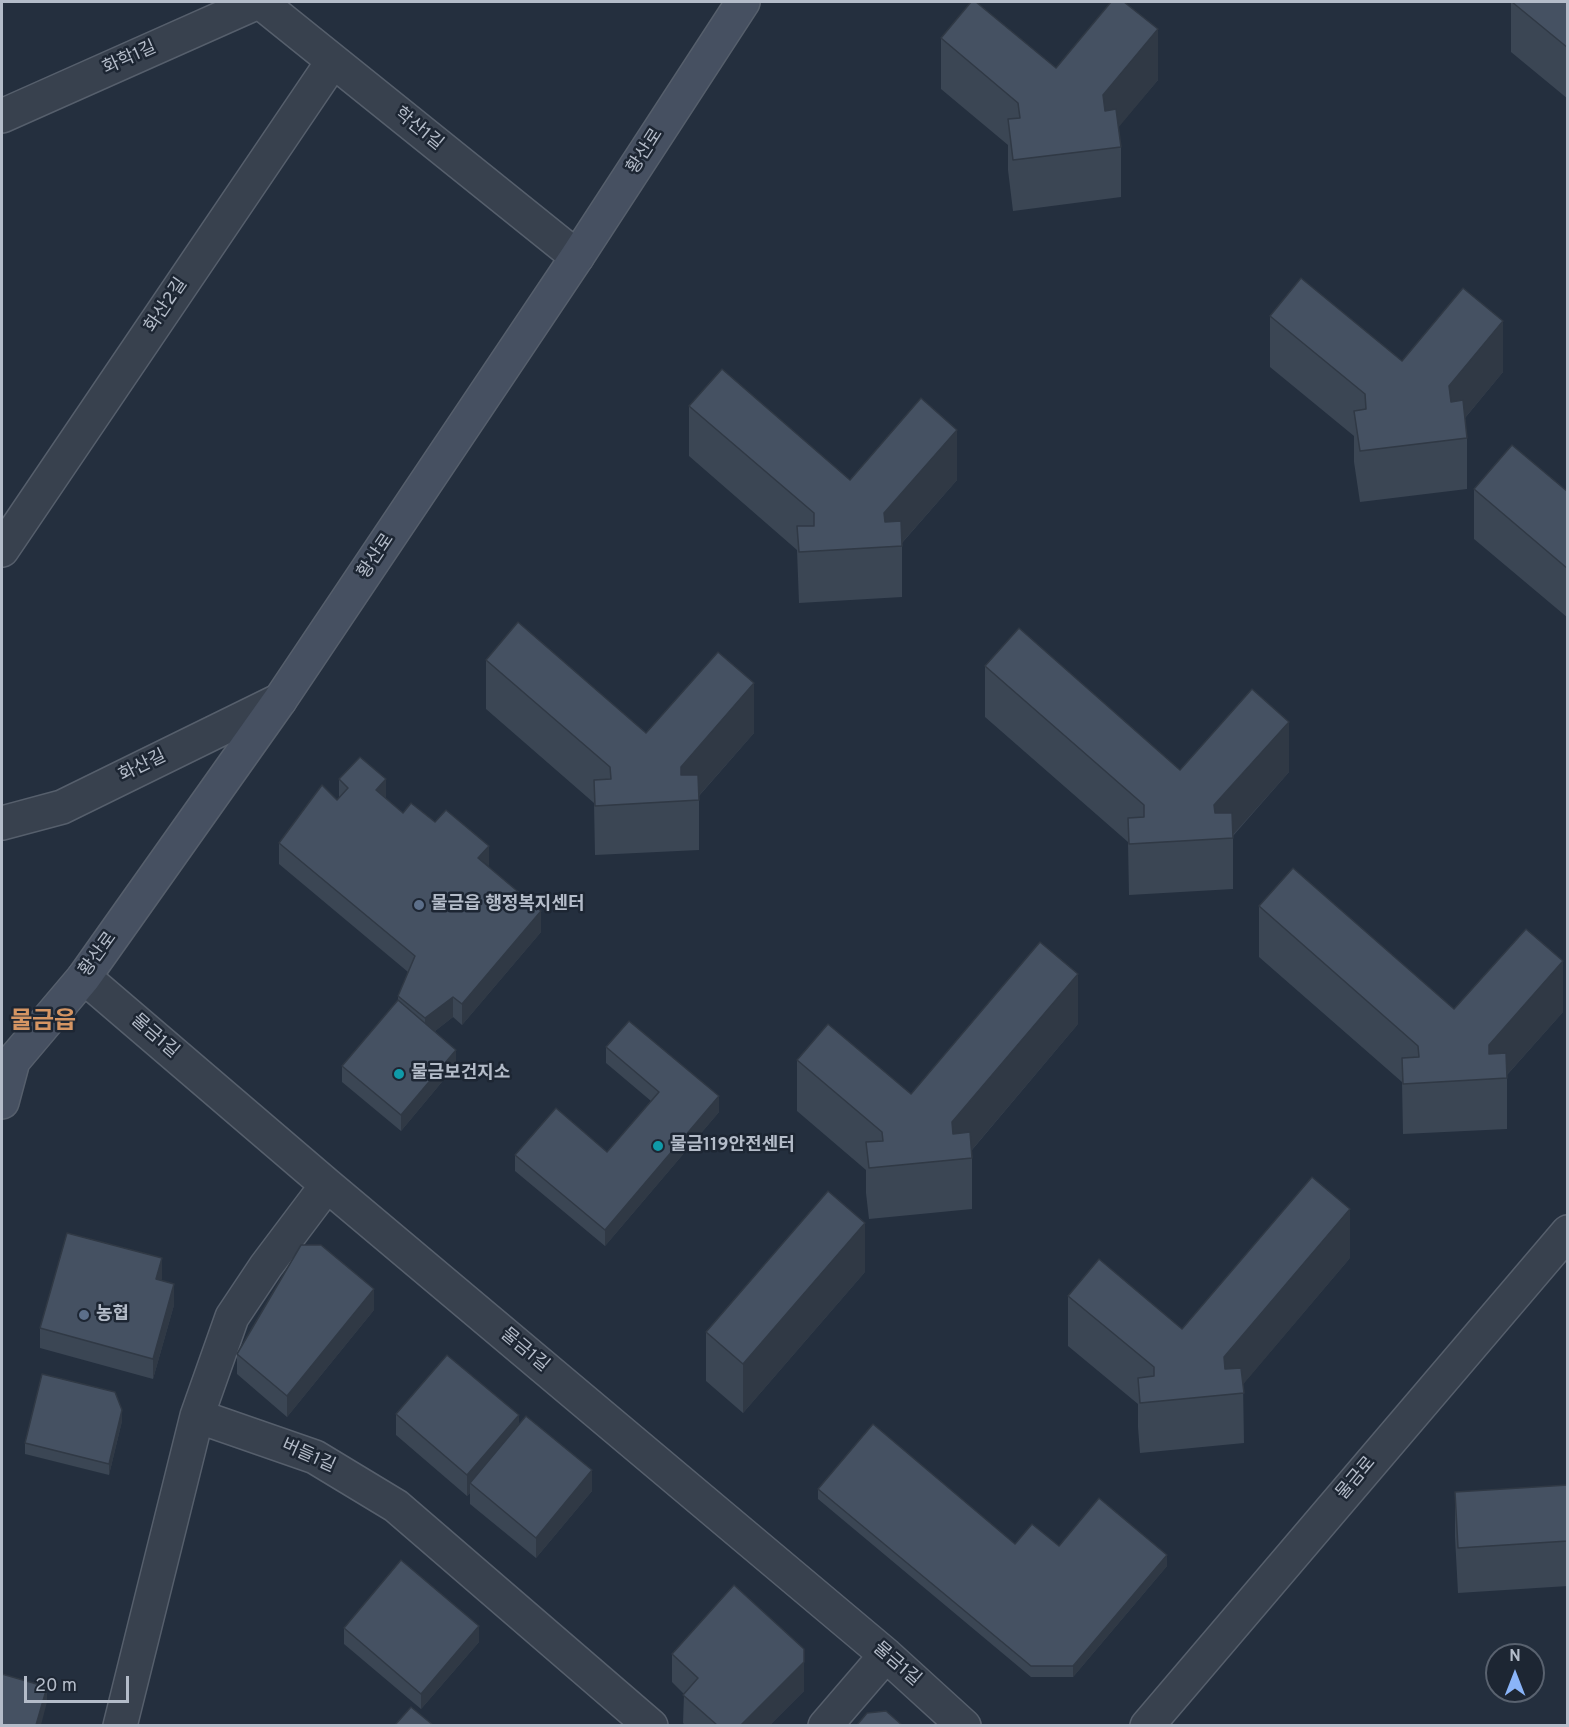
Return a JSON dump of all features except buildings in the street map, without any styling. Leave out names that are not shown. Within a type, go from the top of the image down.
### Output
[{"type":"main road","name":"황산로","points":[[2,1102],[7,1065],[84,977],[280,700],[577,257],[743,2]]},
{"type":"street","name":"학산1길","points":[[259,2],[577,257]]},
{"type":"street","name":"화학1길","points":[[2,116],[259,2]]},
{"type":"street","name":"화산2길","points":[[2,550],[333,61]]},
{"type":"street","name":"화산길","points":[[2,823],[62,807],[280,700]]},
{"type":"street","name":"물금1길","points":[[84,977],[327,1185],[886,1655],[964,1725]]},
{"type":"street","points":[[120,1725],[197,1416],[232,1317],[266,1266],[327,1185]]},
{"type":"street","name":"물금로","points":[[1147,1725],[1568,1232]]},
{"type":"street","name":"버들1길","points":[[197,1416],[315,1457],[396,1506],[651,1725]]},
{"type":"street","points":[[825,1725],[886,1655]]},
{"type":"place","name":"물금읍 행정복지센터","points":[[419,905]]},
{"type":"place","name":"물금보건지소","points":[[399,1074]]},
{"type":"place","name":"물금119안전센터","points":[[658,1146]]},
{"type":"place","name":"농협","points":[[84,1315]]},
{"type":"district","name":"물금읍","points":[[43,1023]]}]
